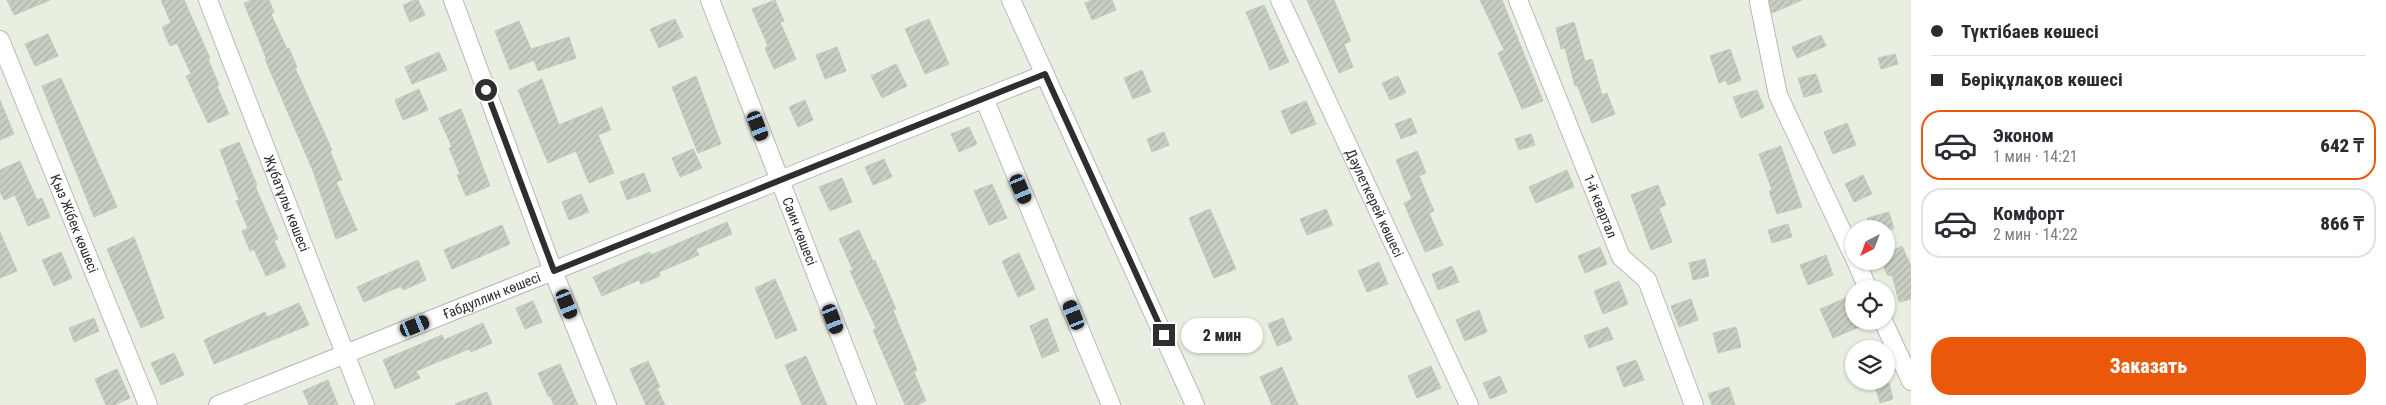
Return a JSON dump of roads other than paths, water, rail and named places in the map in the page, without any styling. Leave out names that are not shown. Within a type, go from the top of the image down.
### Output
[{"type":"street","name":"Жұбатұлы көшесі","points":[[208,0],[365,405]]},
{"type":"street","points":[[453,0],[554,271],[607,405]]},
{"type":"street","name":"Саин көшесі","points":[[710,0],[867,405]]},
{"type":"street","points":[[1012,0],[1196,405]]},
{"type":"street","name":"Дәулеткерей көшесі","points":[[1280,0],[1469,405]]},
{"type":"street","name":"1-й квартал","points":[[1518,0],[1622,257],[1647,280],[1694,405]]},
{"type":"street","points":[[1759,2],[1778,95],[1845,238]]},
{"type":"street","name":"Қыз Жібек көшесі","points":[[0,40],[148,405]]},
{"type":"street","name":"Ғабдуллин көшесі","points":[[218,405],[1045,74]]},
{"type":"street","points":[[984,98],[1111,405]]},
{"type":"street","points":[[1887,330],[1911,381]]}]
